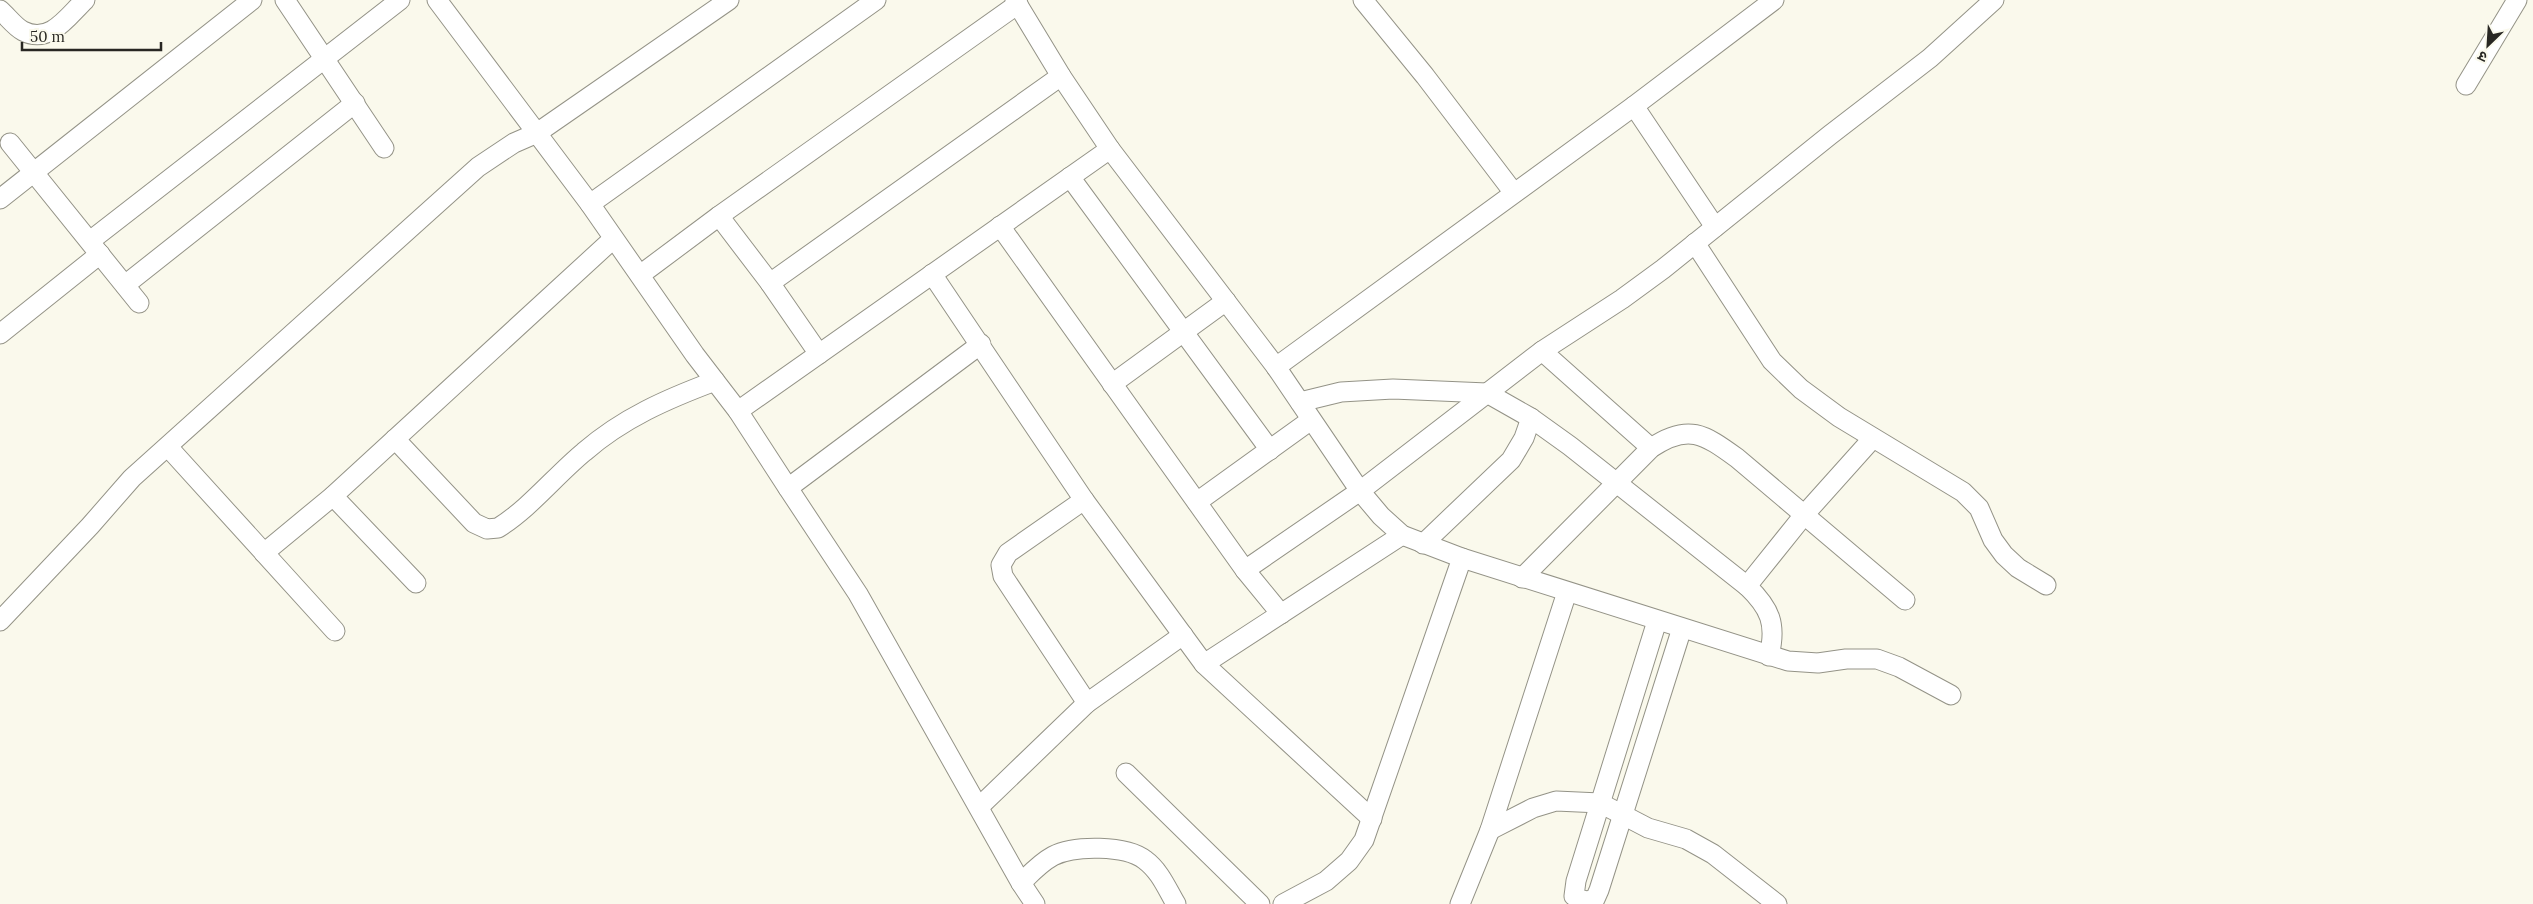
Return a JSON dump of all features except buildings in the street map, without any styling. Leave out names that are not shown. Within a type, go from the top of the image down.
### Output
[{"type":"street","points":[[0,10],[22,31],[38,36],[52,32],[85,0]]},
{"type":"street","points":[[0,199],[252,0]]},
{"type":"street","points":[[285,0],[384,148]]},
{"type":"street","points":[[0,334],[95,248],[324,58],[400,0]]},
{"type":"street","points":[[437,0],[590,204],[613,239],[738,411],[858,594],[1021,883],[1035,904]]},
{"type":"street","points":[[0,621],[90,526],[132,478],[478,167],[514,143],[537,133],[729,0]]},
{"type":"street","points":[[590,204],[876,0]]},
{"type":"street","points":[[1363,0],[1425,76],[1514,193]]},
{"type":"street","points":[[1276,367],[1634,106],[1774,0]]},
{"type":"street","points":[[1245,570],[1360,491],[1542,351],[1622,299],[1930,58],[1994,0]]},
{"type":"street","points":[[2466,84],[2517,0]]},
{"type":"street","points":[[640,275],[718,216],[1017,2],[1061,76],[1110,148],[1276,367],[1360,491],[1381,516],[1402,535],[1522,578],[1788,661],[1818,663],[1846,659],[1877,659],[1899,667],[1951,695]]},
{"type":"street","points":[[770,283],[1061,76]]},
{"type":"street","points":[[125,285],[355,104]]},
{"type":"street","points":[[1634,106],[1715,227]]},
{"type":"street","points":[[10,143],[139,303]]},
{"type":"street","points":[[738,411],[1110,148]]},
{"type":"street","points":[[1070,177],[1270,450]]},
{"type":"street","points":[[718,216],[770,283],[819,354]]},
{"type":"street","points":[[1000,226],[1245,570],[1281,614]]},
{"type":"street","points":[[264,553],[333,496],[613,239]]},
{"type":"street","points":[[1694,244],[1772,361],[1801,389],[1839,417],[1963,492],[1979,508],[1993,540],[2004,555],[2018,568],[2046,585]]},
{"type":"street","points":[[932,274],[981,344],[1084,500],[1204,664],[1372,819]]},
{"type":"street","points":[[1112,384],[1226,301]]},
{"type":"street","points":[[788,488],[981,344]]},
{"type":"street","points":[[1542,351],[1650,448]]},
{"type":"street","points":[[395,439],[474,523],[487,529],[498,528],[507,523],[584,451],[614,428],[663,400],[715,381]]},
{"type":"street","points":[[1300,402],[1342,392],[1393,388],[1486,393],[1531,418],[1747,586],[1761,599],[1772,622],[1773,640],[1769,656]]},
{"type":"street","points":[[1423,544],[1511,460],[1524,438],[1531,418]]},
{"type":"street","points":[[1197,502],[1311,420]]},
{"type":"street","points":[[1522,578],[1614,482],[1650,448],[1668,436],[1688,433],[1711,440],[1737,458],[1905,600]]},
{"type":"street","points":[[1747,586],[1804,515],[1873,438]]},
{"type":"street","points":[[168,447],[335,631]]},
{"type":"street","points":[[333,496],[416,583]]},
{"type":"street","points":[[1084,500],[1008,553],[1001,565],[1003,576],[1087,703]]},
{"type":"street","points":[[1204,664],[1402,535]]},
{"type":"street","points":[[1283,904],[1326,880],[1349,861],[1364,840],[1462,558]]},
{"type":"street","points":[[1460,904],[1490,830],[1567,592]]},
{"type":"street","points":[[1657,621],[1574,890],[1574,896],[1580,900],[1589,902],[1596,899],[1682,628]]},
{"type":"street","points":[[979,807],[1087,703],[1183,635]]},
{"type":"street","points":[[1126,773],[1260,904]]},
{"type":"street","points":[[1490,830],[1533,808],[1556,801],[1580,800],[1600,803],[1648,828],[1686,840],[1713,854],[1777,904]]},
{"type":"street","points":[[1021,883],[1042,863],[1055,855],[1073,849],[1117,849],[1133,852],[1158,872],[1176,904]]}]
